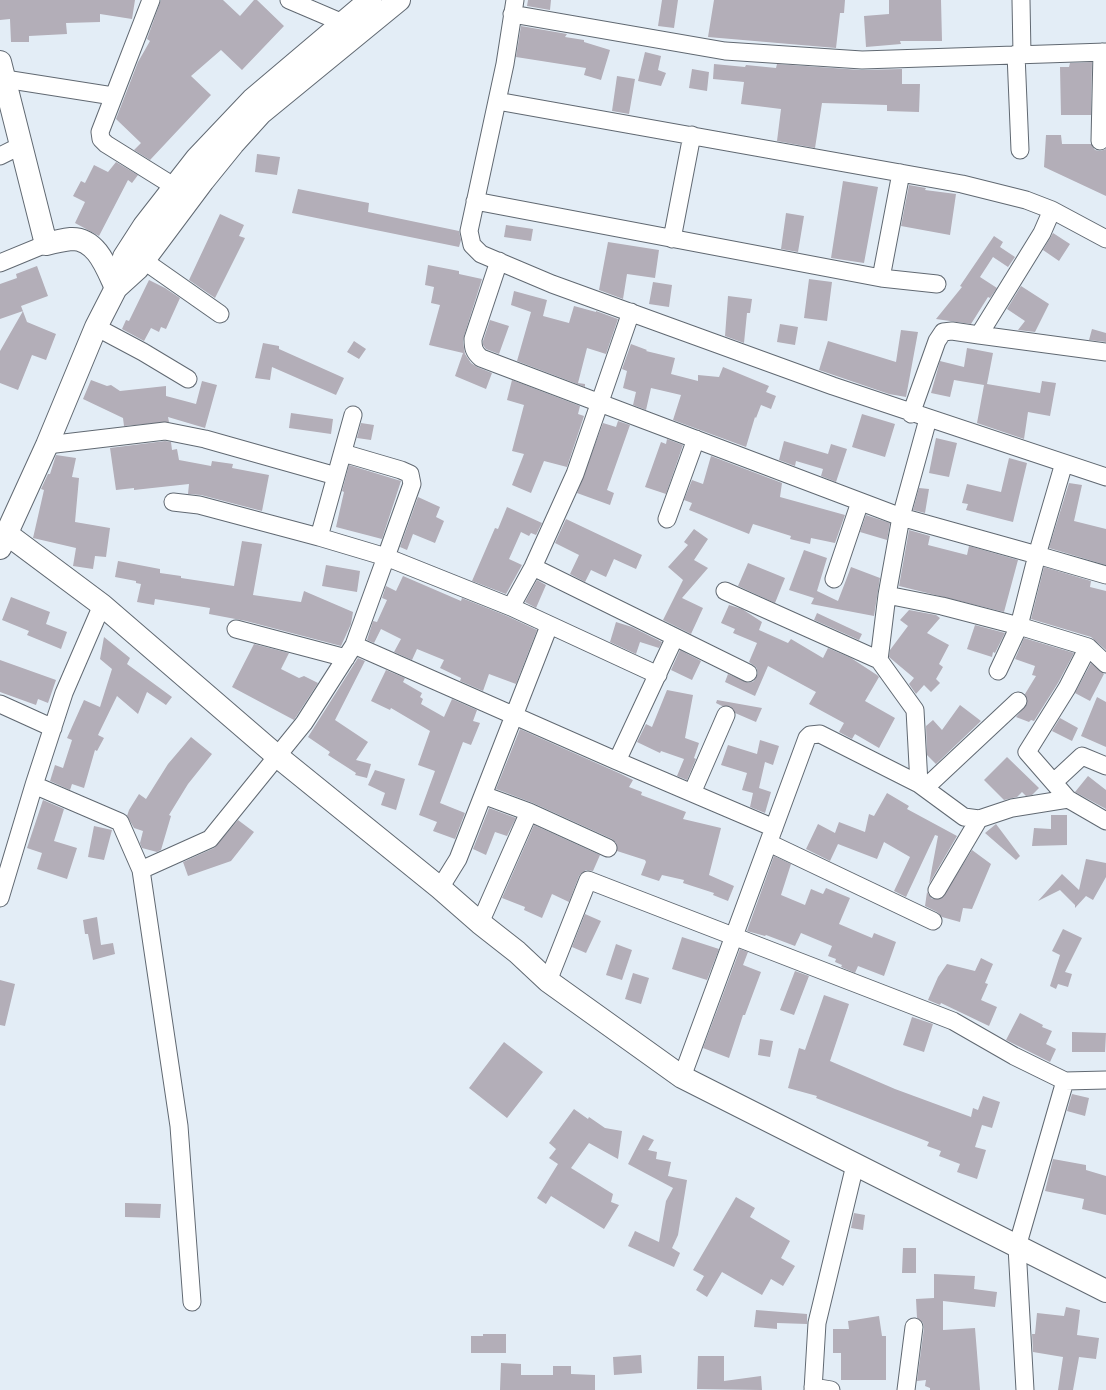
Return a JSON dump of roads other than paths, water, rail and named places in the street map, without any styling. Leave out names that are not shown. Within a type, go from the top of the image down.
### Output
[{"type":"main road","points":[[370,0],[252,100],[197,158],[144,226],[124,257],[116,288],[96,327],[47,445],[3,541],[102,605],[277,756],[440,888],[480,923],[517,952],[548,981],[682,1078],[1106,1291]]},
{"type":"main road","points":[[116,288],[127,279],[143,260],[223,156],[261,114],[399,0]]},
{"type":"main road","points":[[2,71],[46,244],[72,239],[82,241],[96,249],[116,288]]},
{"type":"street","points":[[151,0],[100,132],[101,139],[106,144],[175,187]]},
{"type":"street","points":[[289,0],[343,23]]},
{"type":"street","points":[[1020,150],[1019,54],[1021,0]]},
{"type":"street","points":[[1100,141],[1104,52],[862,60],[725,51],[514,7],[497,101],[469,231],[472,245],[481,254],[552,284],[911,414],[1106,477]]},
{"type":"street","points":[[2,71],[114,96]]},
{"type":"street","points":[[497,101],[962,184],[1026,200],[1052,210],[1106,239]]},
{"type":"street","points":[[672,239],[692,135]]},
{"type":"street","points":[[0,156],[20,146]]},
{"type":"street","points":[[881,278],[901,173]]},
{"type":"street","points":[[475,201],[881,278],[937,284]]},
{"type":"street","points":[[979,335],[1042,233],[1052,210]]},
{"type":"street","points":[[0,263],[46,244]]},
{"type":"street","points":[[143,260],[220,314]]},
{"type":"street","points":[[499,262],[474,339],[473,348],[476,354],[481,358],[901,517],[1106,575]]},
{"type":"street","points":[[511,607],[533,567],[575,474],[631,312]]},
{"type":"street","points":[[96,327],[144,352],[188,379]]},
{"type":"street","points":[[911,414],[937,341],[943,332],[952,331],[1106,352]]},
{"type":"street","points":[[320,537],[353,415]]},
{"type":"street","points":[[879,660],[887,595],[901,517],[928,419]]},
{"type":"street","points":[[47,445],[165,431],[205,439],[336,476]]},
{"type":"street","points":[[667,519],[696,439]]},
{"type":"street","points":[[142,870],[210,839],[304,723],[350,652],[412,484],[410,474],[343,453]]},
{"type":"street","points":[[998,670],[1019,626],[1037,555],[1064,463]]},
{"type":"street","points":[[173,502],[199,505],[320,537],[386,557],[511,607],[549,626],[658,675]]},
{"type":"street","points":[[834,579],[860,502]]},
{"type":"street","points":[[533,567],[748,672]]},
{"type":"street","points":[[725,591],[879,660],[915,710],[922,786]]},
{"type":"street","points":[[887,595],[942,606],[1019,626],[1088,647],[1106,664]]},
{"type":"street","points":[[0,898],[64,694],[102,605]]},
{"type":"street","points":[[440,888],[458,859],[549,626]]},
{"type":"street","points":[[236,629],[350,652],[514,716],[692,793],[933,921]]},
{"type":"street","points":[[618,761],[675,637]]},
{"type":"street","points":[[1088,647],[1064,694],[1027,752],[1068,799],[1106,821]]},
{"type":"street","points":[[922,786],[1018,701]]},
{"type":"street","points":[[0,704],[53,728]]},
{"type":"street","points":[[692,793],[726,715]]},
{"type":"street","points":[[682,1078],[807,738],[810,735],[820,734],[922,786],[964,818],[979,819],[1012,808],[1068,799]]},
{"type":"street","points":[[1054,782],[1082,756],[1106,766]]},
{"type":"street","points":[[34,786],[120,822],[142,870],[179,1126],[192,1302]]},
{"type":"street","points":[[483,795],[529,812],[608,848]]},
{"type":"street","points":[[480,923],[529,812]]},
{"type":"street","points":[[937,890],[979,819]]},
{"type":"street","points":[[548,981],[588,880],[953,1021],[1014,1056],[1065,1081],[1106,1080]]},
{"type":"street","points":[[1025,1390],[1017,1247],[1065,1081]]},
{"type":"street","points":[[831,1390],[813,1388],[817,1323],[855,1165]]},
{"type":"street","points":[[906,1390],[914,1326]]}]
